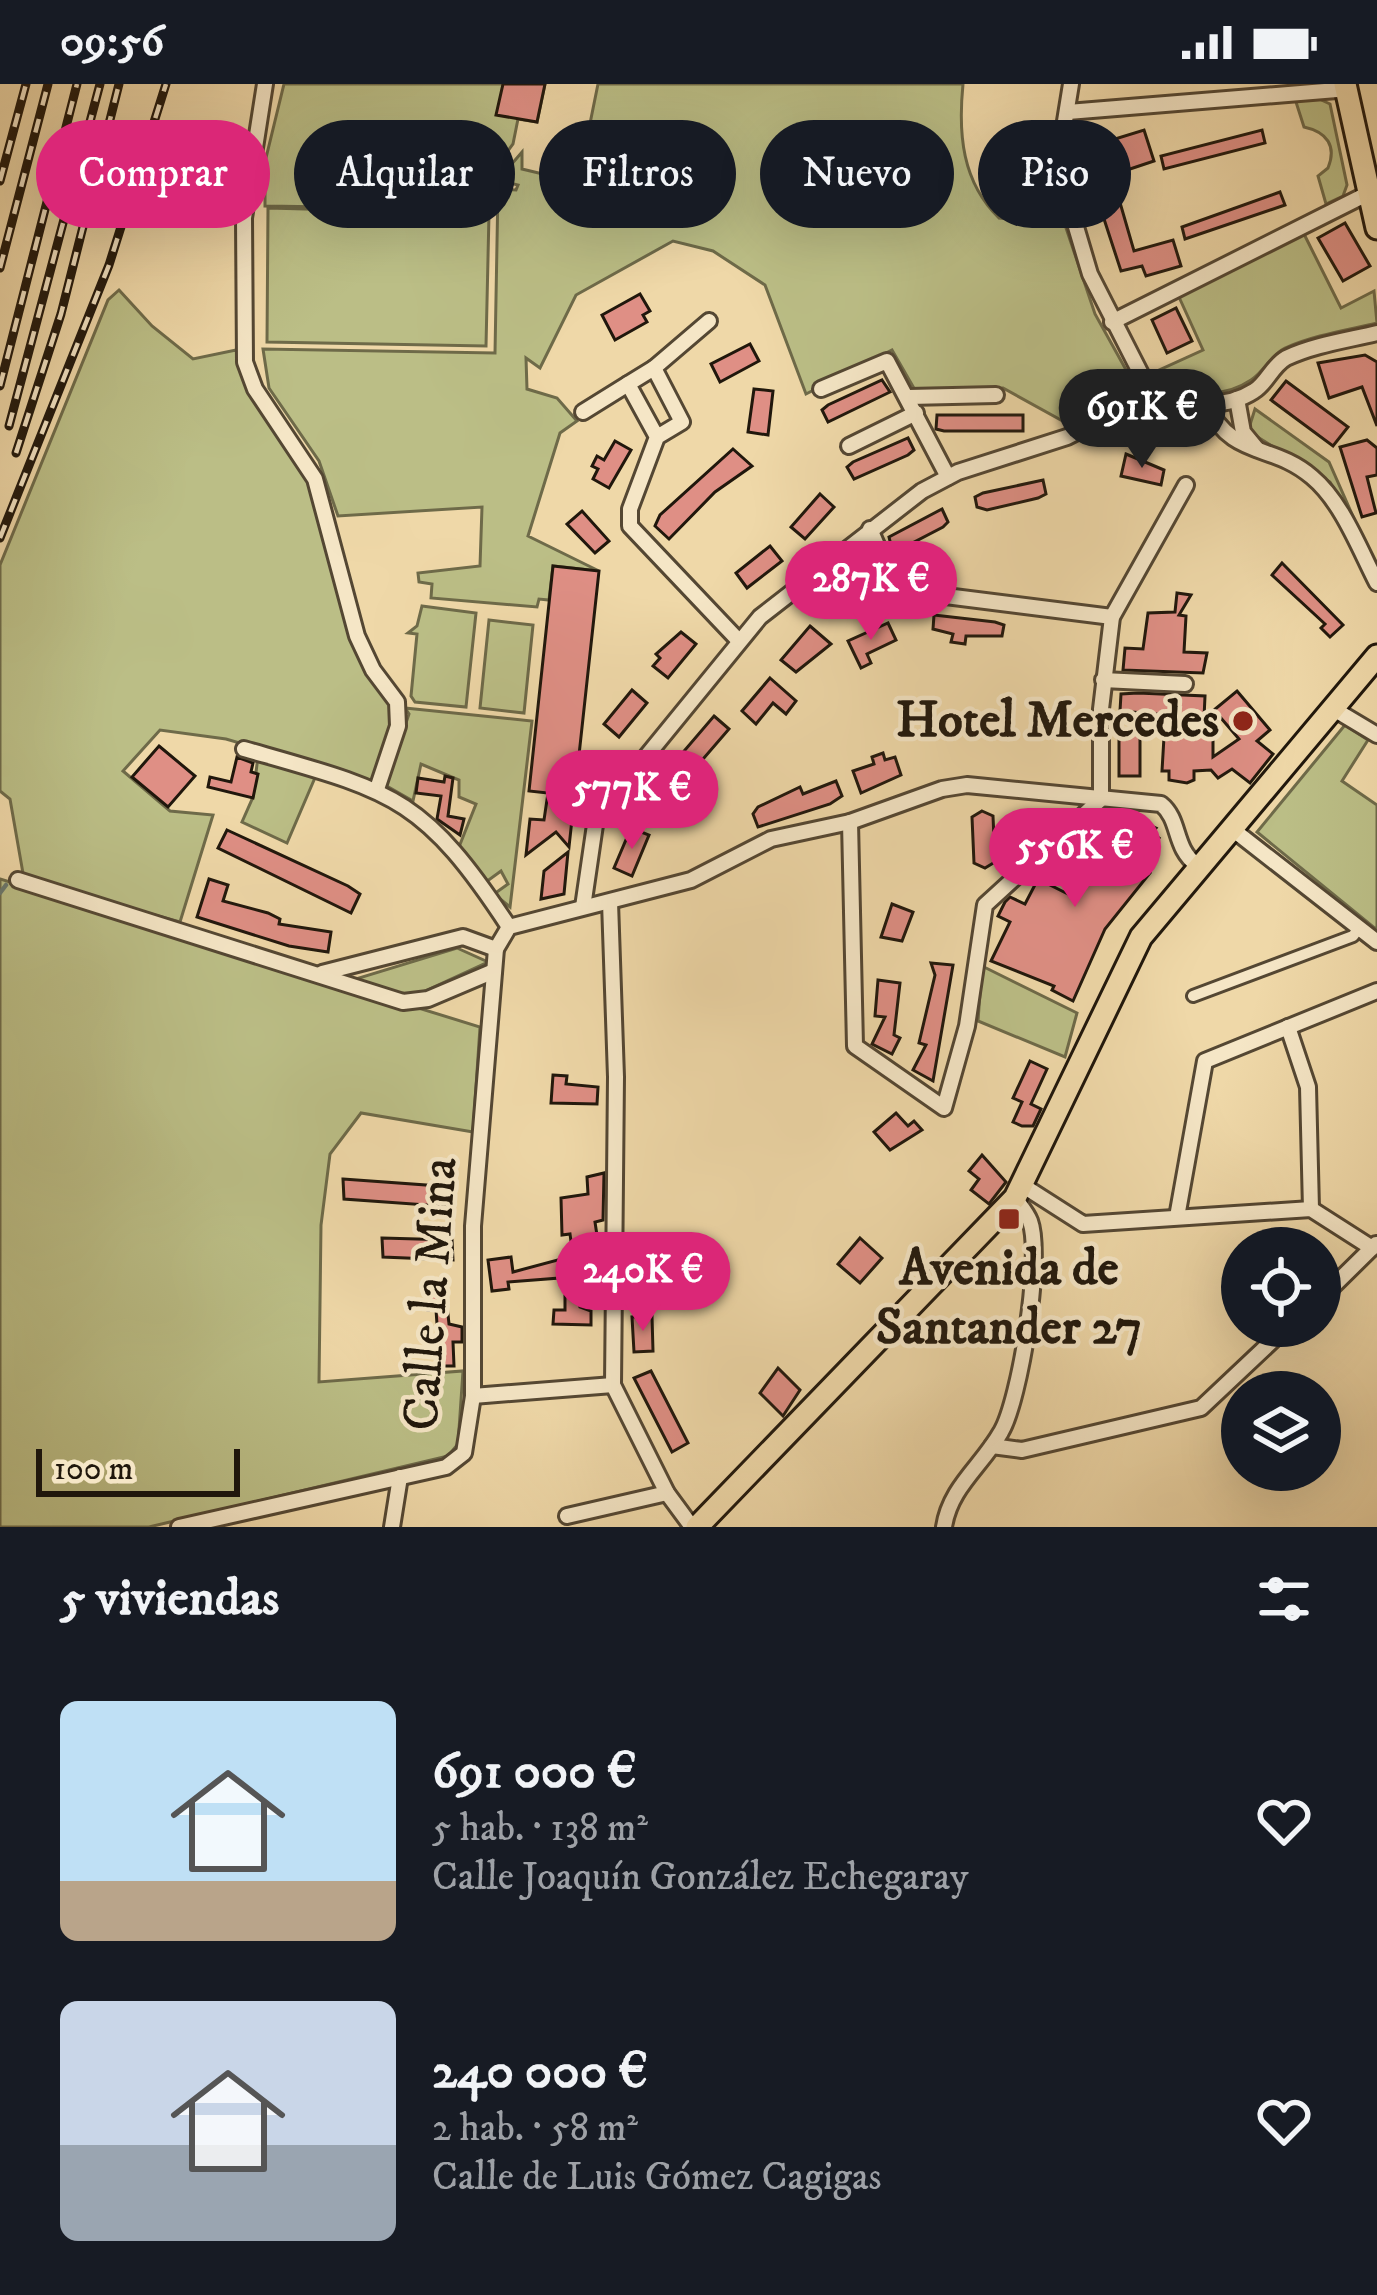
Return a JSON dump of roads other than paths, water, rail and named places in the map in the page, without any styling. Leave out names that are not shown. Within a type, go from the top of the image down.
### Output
[{"type":"main road","points":[[1348,86],[1377,228]]},
{"type":"main road","points":[[1264,789],[1377,634]]},
{"type":"main road","points":[[694,1527],[1019,1191],[1120,973],[1197,865],[1377,656]]},
{"type":"street","points":[[266,84],[244,218],[245,362],[255,389],[315,478],[357,636],[400,711],[377,789]]},
{"type":"street","points":[[1071,84],[1060,152],[1063,183],[1090,274],[1145,388],[1206,404],[1237,399],[1256,390],[1279,362],[1295,354],[1377,333]]},
{"type":"street","points":[[1068,112],[1348,86]]},
{"type":"street","points":[[1112,322],[1369,193]]},
{"type":"street","points":[[583,412],[654,368],[709,321]]},
{"type":"street","points":[[821,389],[880,361],[894,367],[948,477]]},
{"type":"street","points":[[654,368],[682,422],[658,437],[630,508],[630,526],[739,641]]},
{"type":"street","points":[[628,384],[658,437]]},
{"type":"street","points":[[583,907],[596,818],[760,617],[870,529],[948,477],[1101,423],[1136,406],[1145,388]]},
{"type":"street","points":[[909,397],[996,395]]},
{"type":"street","points":[[1237,399],[1243,432],[1257,449]]},
{"type":"street","points":[[1206,404],[1229,440],[1301,470],[1324,489],[1377,583]]},
{"type":"street","points":[[849,446],[916,413]]},
{"type":"street","points":[[850,822],[855,1046],[944,1108],[967,1026],[986,905],[1101,799],[1103,680],[1112,616],[1186,485]]},
{"type":"street","points":[[870,529],[889,573],[914,592],[1112,616]]},
{"type":"street","points":[[1103,680],[1185,684]]},
{"type":"street","points":[[1332,708],[1377,735]]},
{"type":"street","points":[[244,749],[377,789],[428,821],[509,927],[707,874],[770,839],[850,822],[925,794],[967,785],[1166,807],[1179,848],[1197,865]]},
{"type":"street","points":[[1231,827],[1377,942]]},
{"type":"street","points":[[17,880],[413,1003],[494,971]]},
{"type":"street","points":[[610,902],[616,1077],[613,1384],[667,1493],[694,1527]]},
{"type":"street","name":"Calle la Mina","points":[[179,1527],[446,1467],[464,1453],[472,1396],[473,1226],[494,971],[496,950],[509,927]]},
{"type":"street","points":[[1193,996],[1353,936],[1359,928]]},
{"type":"street","points":[[320,974],[463,937],[496,950]]},
{"type":"street","points":[[1177,1216],[1205,1061],[1377,991]]},
{"type":"street","points":[[1288,1027],[1308,1087],[1312,1209]]},
{"type":"street","points":[[1019,1191],[1083,1224],[1312,1209],[1374,1245],[1341,1278]]},
{"type":"street","points":[[944,1527],[960,1485],[992,1446],[1009,1414],[1033,1290],[1031,1223],[1019,1191]]},
{"type":"street","points":[[992,1446],[1022,1450],[1201,1408],[1266,1347]]},
{"type":"street","points":[[472,1396],[613,1384]]},
{"type":"street","points":[[392,1527],[400,1477]]},
{"type":"street","points":[[567,1516],[667,1493]]},
{"type":"waterway","points":[[0,893],[6,885]]},
{"type":"railway","points":[[0,181],[26,84]]},
{"type":"railway","points":[[0,268],[48,84]]},
{"type":"railway","points":[[0,386],[77,84]]},
{"type":"railway","points":[[9,426],[100,84]]},
{"type":"railway","points":[[16,453],[61,314],[119,84]]},
{"type":"railway","points":[[0,538],[109,265],[166,84]]},
{"type":"place","name":"Hotel Mercedes","points":[[1243,721]]},
{"type":"place","name":"Avenida de Santander 27","points":[[1009,1219]]}]
